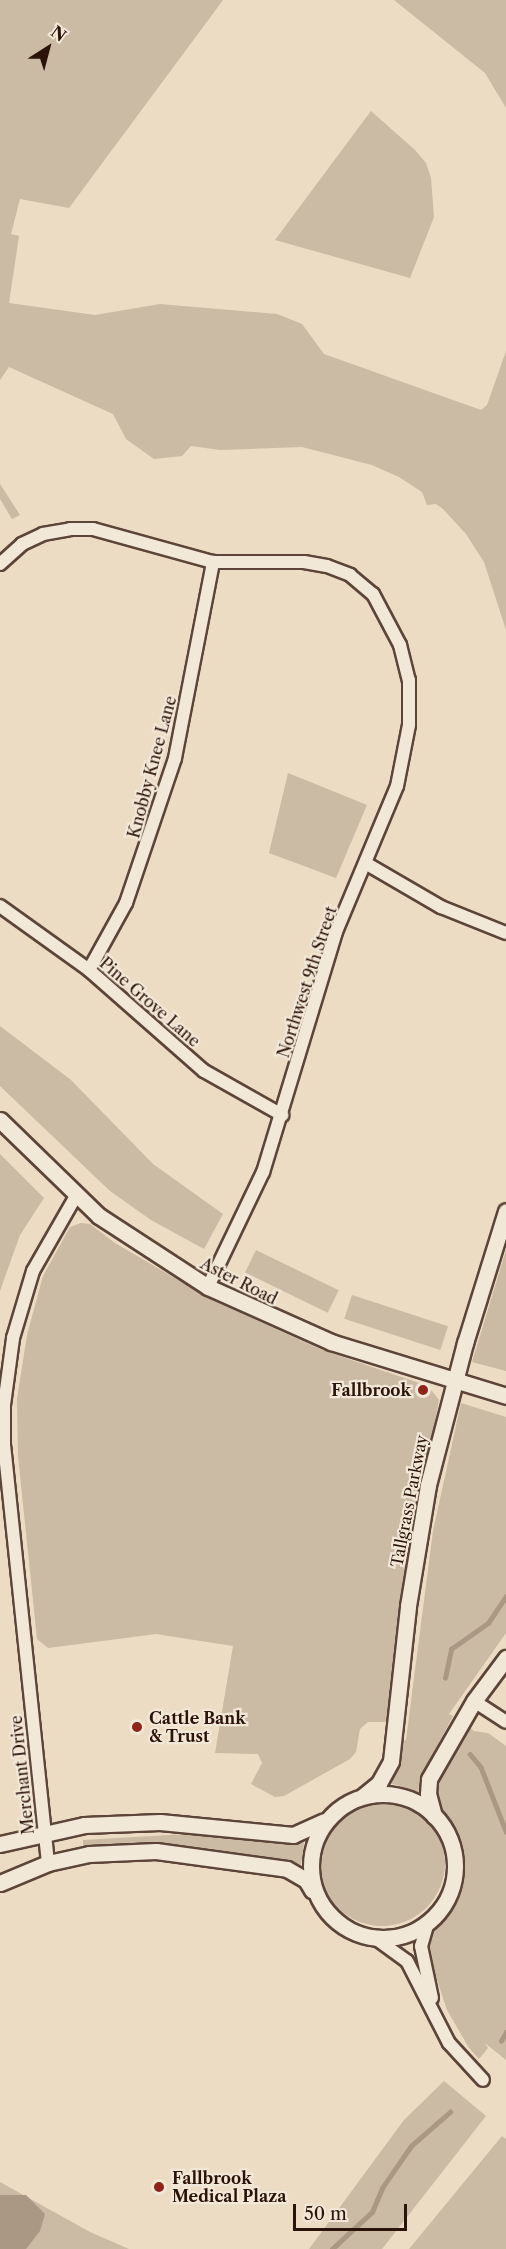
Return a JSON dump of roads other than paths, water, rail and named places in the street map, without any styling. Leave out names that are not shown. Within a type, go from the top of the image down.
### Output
[{"type":"street","name":"Northwest 9th Street","points":[[0,564],[22,544],[44,534],[93,529],[213,562],[304,562],[327,567],[362,583],[386,612],[400,645],[408,680],[410,725],[397,786],[367,864],[336,932],[282,1115],[254,1194],[208,1287]]},
{"type":"street","name":"Knobby Knee Lane","points":[[90,970],[126,903],[175,758],[213,562]]},
{"type":"street","points":[[367,864],[448,910],[506,933]]},
{"type":"street","name":"Pine Grove Lane","points":[[0,906],[90,970],[204,1071],[282,1115]]},
{"type":"street","name":"Aster Road","points":[[0,1120],[76,1196],[138,1245],[208,1287],[331,1342],[506,1396]]},
{"type":"street","name":"Merchant Drive","points":[[48,1863],[4,1446],[4,1405],[13,1338],[33,1270],[76,1196]]},
{"type":"street","name":"Tallgrass Parkway","points":[[363,1796],[379,1783],[391,1761],[418,1543],[440,1434],[506,1210]]},
{"type":"street","points":[[375,1938],[403,1935],[428,1922],[445,1902],[454,1870],[449,1838],[434,1816],[428,1794],[429,1779],[474,1701],[506,1658]]},
{"type":"street","points":[[474,1701],[506,1722]]},
{"type":"street","points":[[0,1844],[45,1831],[160,1822],[293,1835],[314,1828],[363,1796],[401,1796],[434,1816]]},
{"type":"street","points":[[320,1902],[310,1865],[315,1840],[328,1818]]},
{"type":"street","points":[[0,1883],[48,1863],[89,1854],[156,1851],[261,1864],[296,1873],[338,1922],[375,1938],[407,1961],[440,2028],[464,2062],[483,2080]]},
{"type":"street","points":[[428,1922],[422,1957],[440,2028]]},
{"type":"waterway","points":[[445,1678],[451,1649],[488,1623],[506,1596]]},
{"type":"waterway","points":[[470,1754],[481,1767],[506,1831]]},
{"type":"waterway","points":[[501,2041],[506,2032]]},
{"type":"waterway","points":[[332,2249],[372,2212],[382,2188],[411,2146],[450,2112]]},
{"type":"place","name":"Fallbrook","points":[[423,1390]]},
{"type":"place","name":"Cattle Bank & Trust","points":[[137,1727]]},
{"type":"place","name":"Fallbrook Medical Plaza","points":[[159,2187]]}]
